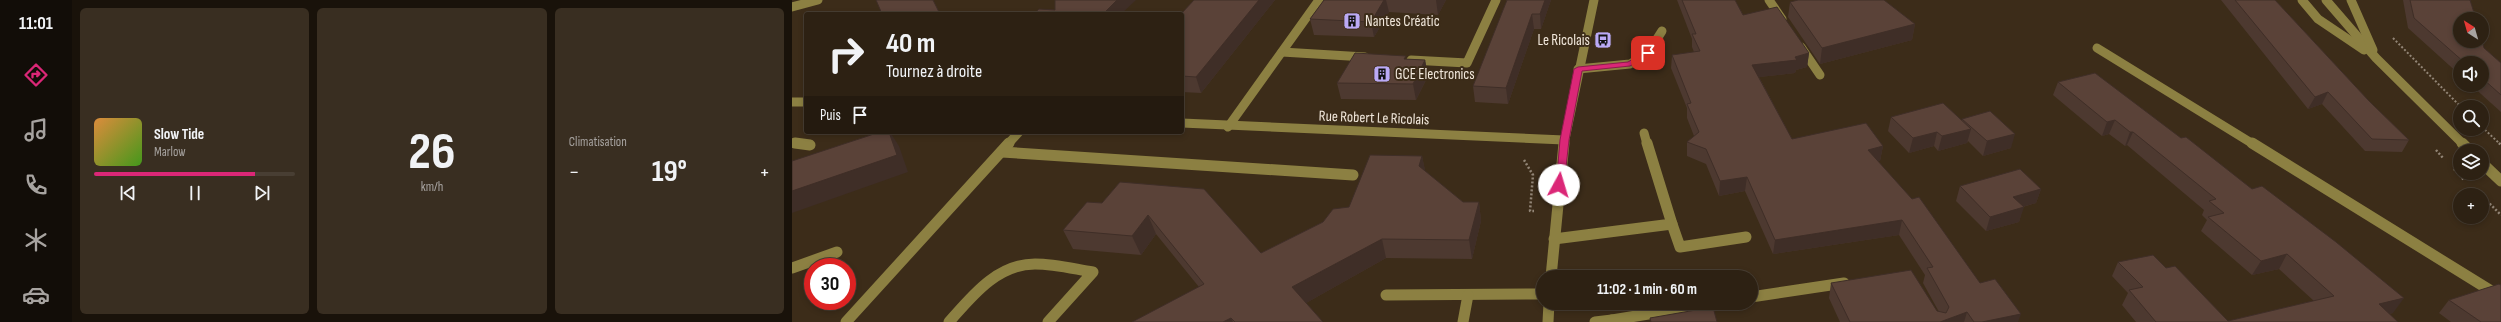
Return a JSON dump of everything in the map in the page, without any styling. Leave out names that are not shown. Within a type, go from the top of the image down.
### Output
[{"type":"street","points":[[792,7],[818,0]]},
{"type":"street","points":[[1228,127],[1320,0]]},
{"type":"street","points":[[1398,59],[1468,64],[1496,0]]},
{"type":"street","points":[[1552,270],[1564,140],[1594,0]]},
{"type":"street","points":[[1769,0],[1786,25]]},
{"type":"street","points":[[2302,0],[2318,19],[2376,58]]},
{"type":"street","points":[[2326,0],[2376,58],[2463,144]]},
{"type":"street","points":[[2352,0],[2376,58]]},
{"type":"street","points":[[1578,69],[1630,64],[1648,53],[1662,31]]},
{"type":"street","points":[[1795,38],[1820,76]]},
{"type":"street","points":[[2097,48],[2501,297]]},
{"type":"street","points":[[1282,52],[1375,58]]},
{"type":"street","points":[[792,102],[804,102]]},
{"type":"street","name":"Rue Robert Le Ricolais","points":[[1184,123],[1228,127],[1564,140]]},
{"type":"street","points":[[1644,133],[1680,247],[1746,237]]},
{"type":"street","points":[[846,322],[1017,134]]},
{"type":"street","points":[[792,143],[810,145]]},
{"type":"street","points":[[1002,152],[1353,175]]},
{"type":"street","points":[[2489,170],[2501,181]]},
{"type":"street","points":[[1554,239],[1672,224]]},
{"type":"street","points":[[792,268],[837,252]]},
{"type":"street","points":[[949,322],[990,279],[1012,269],[1030,264],[1093,272],[1048,322]]},
{"type":"street","points":[[1758,296],[1853,281]]},
{"type":"street","points":[[1386,295],[1536,294]]},
{"type":"street","points":[[1463,322],[1468,295]]},
{"type":"street","points":[[1548,322],[1549,310]]},
{"type":"street","points":[[1595,322],[1612,321],[1676,310]]},
{"type":"path","points":[[2392,37],[2454,100]]},
{"type":"path","points":[[2489,134],[2501,145]]},
{"type":"path","points":[[2489,204],[2501,215]]},
{"type":"building","points":[[876,0],[933,0],[939,12],[881,12]]},
{"type":"building","points":[[1055,0],[1117,0],[1105,12],[1036,12],[1039,9],[1055,10]]},
{"type":"building","points":[[1194,0],[1259,0],[1196,77],[1184,76],[1183,12]]},
{"type":"building","points":[[1324,0],[1384,0],[1371,22],[1310,19]]},
{"type":"building","points":[[1507,0],[1545,0],[1540,14],[1532,14],[1506,88],[1473,86]]},
{"type":"building","points":[[1682,0],[1735,0],[1743,15],[1777,7],[1809,53],[1795,57],[1797,60],[1752,65],[1792,139],[1866,123],[1883,146],[1868,150],[1912,199],[1919,197],[1980,283],[1995,279],[2021,314],[1982,322],[1974,322],[1967,312],[1940,322],[1850,322],[1831,283],[1911,270],[1937,311],[1946,313],[1949,307],[1927,268],[1933,267],[1902,220],[1775,240],[1747,177],[1720,181],[1706,149],[1687,142],[1699,132],[1687,104],[1691,103],[1672,55],[1700,51],[1692,34],[1696,34]]},
{"type":"building","points":[[1798,0],[1884,0],[1915,24],[1822,48],[1790,2]]},
{"type":"building","points":[[2235,0],[2275,0],[2369,101],[2409,140],[2372,139],[2328,92],[2315,97]]},
{"type":"building","points":[[2410,0],[2470,0],[2474,12],[2453,12],[2453,48],[2484,48],[2501,63],[2501,95],[2489,84],[2489,56],[2457,56],[2414,18]]},
{"type":"building","points":[[1355,53],[1406,56],[1404,59],[1425,60],[1413,84],[1337,83]]},
{"type":"building","points":[[2095,73],[2181,138],[2186,137],[2252,189],[2262,186],[2336,242],[2404,298],[2379,304],[2398,322],[2156,322],[2129,290],[2143,287],[2118,262],[2153,255],[2166,268],[2175,266],[2228,321],[2334,296],[2287,254],[2261,261],[2208,217],[2224,213],[2209,201],[2216,199],[2133,132],[2130,132],[2115,120],[2107,122],[2058,82]]},
{"type":"building","points":[[1943,103],[1971,129],[1942,136],[1937,132],[1913,138],[1891,117]]},
{"type":"building","points":[[1990,111],[2015,134],[1987,141],[1962,119]]},
{"type":"building","points":[[874,134],[890,134],[897,155],[792,191],[792,161]]},
{"type":"building","points":[[1370,155],[1422,156],[1419,166],[1463,202],[1479,202],[1469,240],[1382,239],[1292,287],[1323,322],[1235,322],[1231,318],[1223,322],[1132,322],[1204,284],[1148,215],[1132,236],[1063,230],[1087,202],[1102,203],[1120,182],[1204,189],[1261,253],[1323,222],[1333,209],[1349,207]]},
{"type":"building","points":[[2020,169],[2041,189],[2013,197],[2024,207],[1990,217],[1960,186]]},
{"type":"building","points":[[2499,284],[2501,285],[2501,322],[2481,322],[2449,300]]},
{"type":"building","points":[[1696,310],[1714,310],[1717,322],[1651,322],[1650,318]]},
{"type":"place","name":"Nantes Créatic","points":[[1352,21]]},
{"type":"place","name":"Le Ricolais","points":[[1603,40]]},
{"type":"place","name":"GCE Electronics","points":[[1382,74]]},
{"type":"route","points":[[1559,185],[1564,140],[1578,69],[1630,64],[1648,53]]}]
